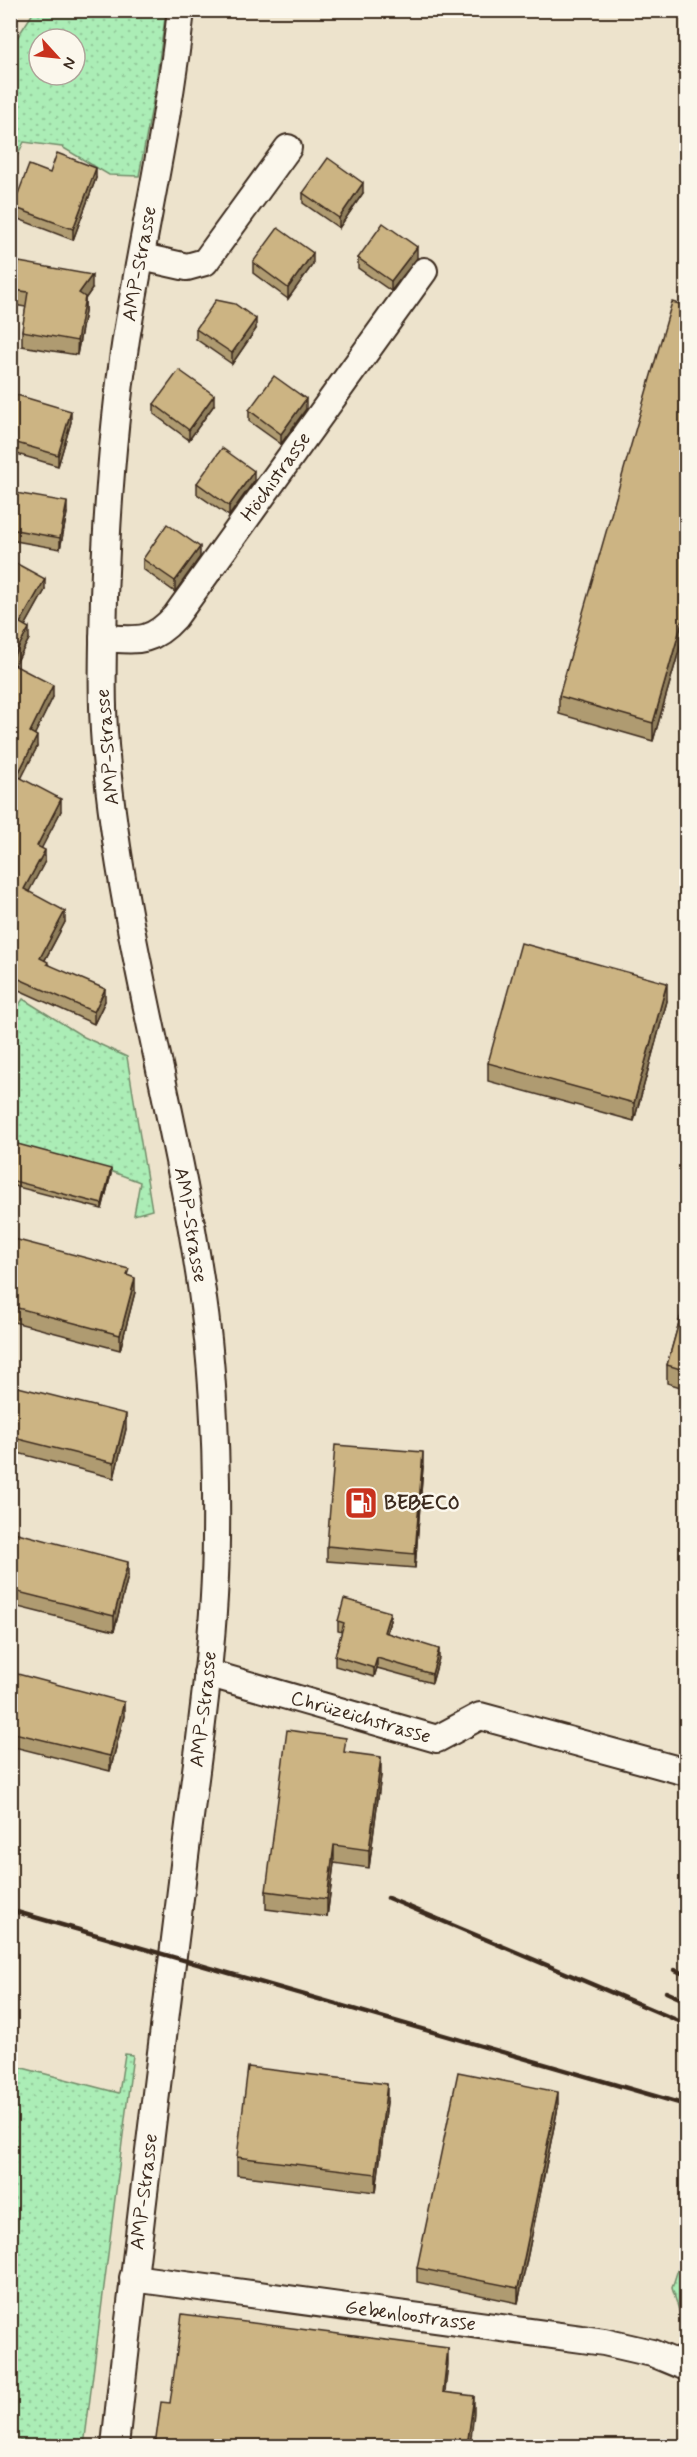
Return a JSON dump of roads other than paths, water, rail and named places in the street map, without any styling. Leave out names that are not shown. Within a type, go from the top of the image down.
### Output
[{"type":"street","name":"AMP-Strasse","points":[[115,2446],[133,2278],[207,1673],[216,1539],[209,1352],[203,1293],[122,877],[105,749],[103,638],[106,503],[127,338],[162,154],[181,10]]},
{"type":"street","points":[[142,257],[187,267],[205,262],[288,148]]},
{"type":"street","name":"Höchistrasse","points":[[103,638],[137,640],[151,638],[162,632],[424,271]]},
{"type":"street","name":"Chrüzeichstrasse","points":[[207,1673],[437,1739],[480,1716],[687,1772]]},
{"type":"street","name":"Gebenloostrasse","points":[[133,2278],[604,2342],[652,2353],[687,2367]]},
{"type":"railway","points":[[388,1898],[686,2024]]},
{"type":"railway","points":[[10,1910],[686,2105]]},
{"type":"railway","points":[[675,1970],[686,1975]]},
{"type":"railway","points":[[666,1992],[686,2001]]},
{"type":"place","name":"BEBECO","points":[[361,1503]]}]
